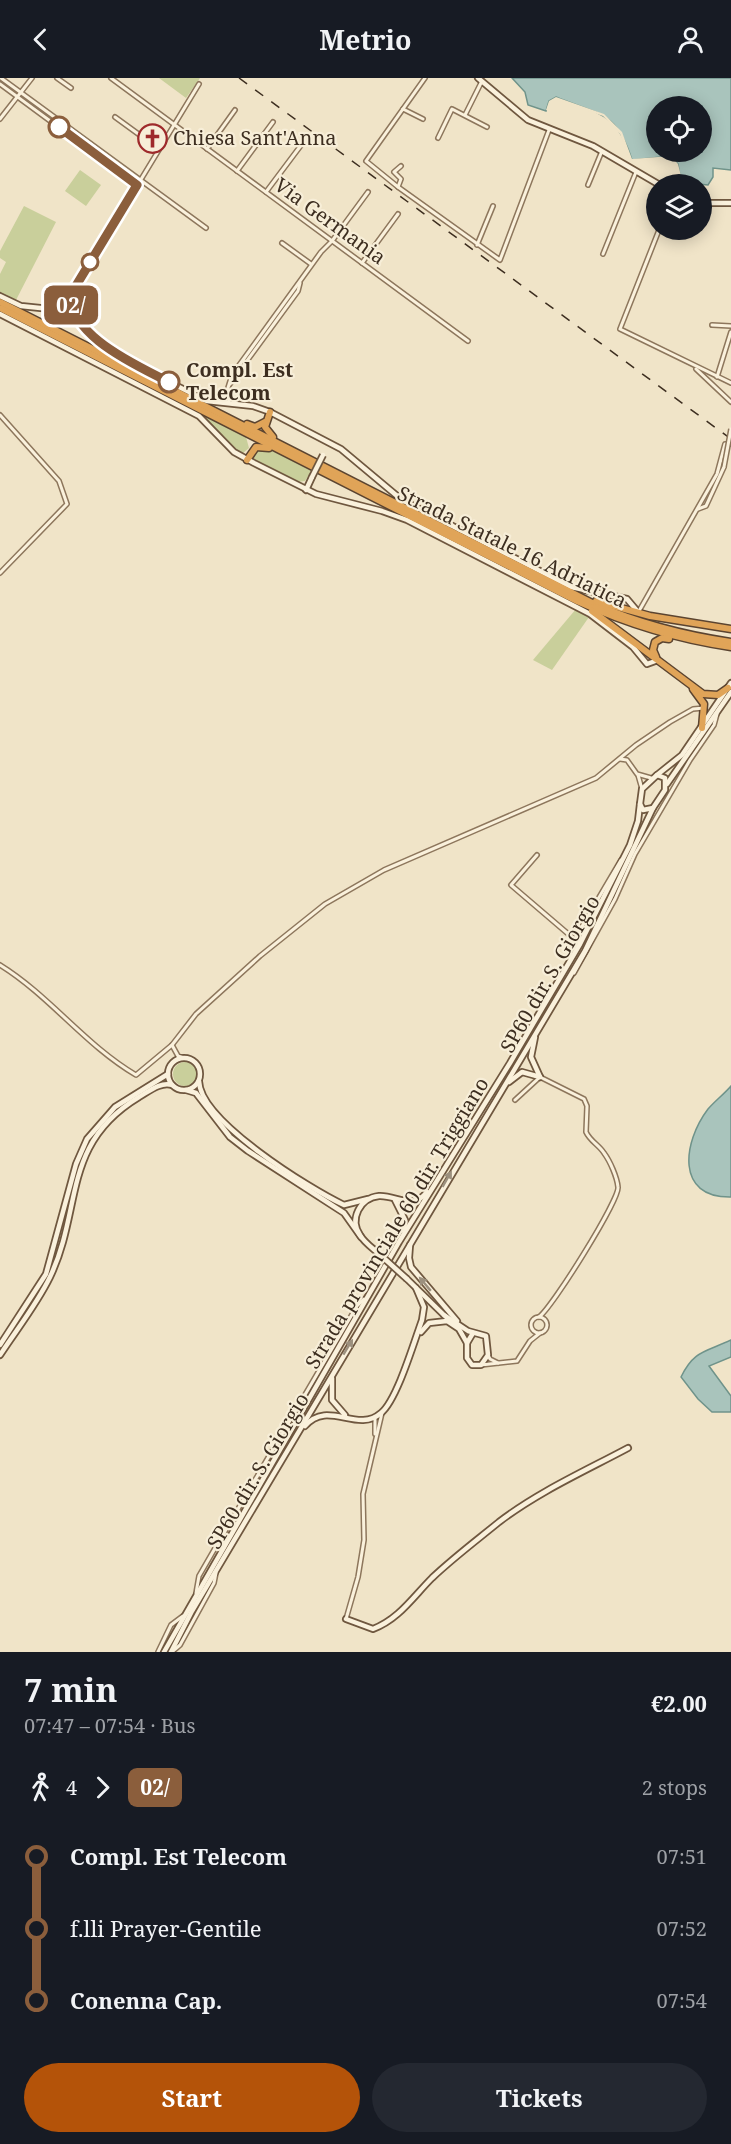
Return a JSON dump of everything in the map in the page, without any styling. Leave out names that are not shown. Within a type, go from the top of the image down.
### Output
[{"type":"highway","points":[[0,302],[309,462]]},
{"type":"highway","points":[[0,308],[214,413],[224,412],[251,426],[259,426],[265,422],[270,412]]},
{"type":"highway","points":[[214,413],[220,423],[249,438],[251,451],[247,460]]},
{"type":"highway","points":[[265,422],[268,434],[309,462]]},
{"type":"highway","points":[[251,451],[263,445],[309,462]]},
{"type":"highway","name":"Strada Statale 16 Adriatica","points":[[309,462],[621,620],[683,640],[731,647]]},
{"type":"highway","points":[[578,598],[663,618],[731,629]]},
{"type":"highway","points":[[578,598],[691,686],[709,696],[718,695],[730,688]]},
{"type":"highway","name":"Strada Statale 16 Adriatica","points":[[578,598],[621,615],[731,642]]},
{"type":"highway","points":[[663,618],[671,628],[679,621]]},
{"type":"highway","points":[[658,660],[653,650],[658,639],[683,640]]},
{"type":"highway","points":[[691,686],[704,708],[702,728]]},
{"type":"main road","points":[[480,80],[516,111],[549,130],[579,140],[646,177]]},
{"type":"main road","points":[[712,203],[731,202]]},
{"type":"main road","points":[[0,296],[21,306],[64,311],[72,308]]},
{"type":"main road","points":[[64,311],[72,308]]},
{"type":"main road","points":[[72,308],[86,327]]},
{"type":"main road","points":[[64,311],[86,327],[115,355],[207,401],[259,408],[270,412],[348,454],[402,500],[571,587],[627,599],[638,612]]},
{"type":"main road","points":[[0,314],[199,416],[234,452],[247,460],[306,490],[407,520],[590,614],[633,647],[647,664],[658,660]]},
{"type":"main road","points":[[306,490],[329,443]]},
{"type":"main road","points":[[667,784],[718,712],[730,688]]},
{"type":"main road","points":[[642,789],[654,776],[676,762],[730,688]]},
{"type":"main road","points":[[654,776],[664,777],[667,784]]},
{"type":"main road","name":"SP60 dir. S. Giorgio","points":[[172,1652],[216,1570],[568,978],[603,916],[653,808],[663,800],[667,784]]},
{"type":"main road","name":"Strada provinciale 60 dir. Triggiano","points":[[164,1652],[399,1242],[580,944],[634,835],[642,789]]},
{"type":"main road","points":[[640,804],[643,810],[653,808]]},
{"type":"main road","points":[[540,1077],[533,1065],[532,1047],[546,1014]]},
{"type":"main road","points":[[0,1345],[46,1274],[75,1164],[87,1139],[115,1107],[168,1074],[176,1061],[184,1058],[198,1065],[200,1090],[234,1133],[252,1147],[344,1205],[383,1196],[413,1202],[422,1198],[451,1158]]},
{"type":"main road","points":[[489,1108],[512,1077],[522,1072],[540,1077]]},
{"type":"main road","points":[[168,1074],[172,1084]]},
{"type":"main road","points":[[186,1090],[199,1081]]},
{"type":"main road","points":[[0,1354],[51,1276],[81,1166],[92,1142],[106,1122],[126,1105],[162,1085],[172,1084],[196,1093],[230,1137],[248,1151],[344,1213],[361,1237],[453,1324],[467,1343],[469,1362],[481,1365],[488,1355],[486,1336],[462,1328],[444,1315]]},
{"type":"main road","points":[[361,1237],[356,1226],[356,1215],[368,1199]]},
{"type":"main road","points":[[395,1200],[405,1220],[399,1242]]},
{"type":"main road","points":[[415,1234],[408,1254],[411,1267],[462,1328]]},
{"type":"main road","points":[[414,1344],[424,1307],[416,1288]]},
{"type":"main road","points":[[295,1437],[318,1415],[328,1413],[365,1421],[375,1418],[383,1412],[393,1395],[423,1328],[429,1323],[442,1321],[453,1324]]},
{"type":"main road","points":[[467,1343],[473,1333]]},
{"type":"main road","points":[[334,1370],[330,1385],[332,1400],[347,1417]]},
{"type":"main road","points":[[346,1619],[373,1629],[385,1623],[410,1603],[431,1579],[502,1520],[528,1502],[628,1449]]},
{"type":"street","points":[[1,78],[206,228]]},
{"type":"street","points":[[0,118],[32,78]]},
{"type":"street","points":[[57,78],[71,88]]},
{"type":"street","name":"Via Germania","points":[[111,78],[468,340]]},
{"type":"street","points":[[425,78],[366,161],[498,260],[502,259],[529,178],[549,130]]},
{"type":"street","points":[[464,115],[480,80]]},
{"type":"street","points":[[0,84],[137,185]]},
{"type":"street","points":[[64,311],[74,289],[199,84]]},
{"type":"street","points":[[403,109],[423,119]]},
{"type":"street","points":[[438,138],[452,109],[487,127]]},
{"type":"street","points":[[207,149],[236,110]]},
{"type":"street","points":[[115,117],[159,149]]},
{"type":"street","points":[[237,171],[273,122]]},
{"type":"street","points":[[75,139],[78,134]]},
{"type":"street","points":[[80,142],[83,138]]},
{"type":"street","points":[[266,192],[302,144]]},
{"type":"street","points":[[588,185],[602,152]]},
{"type":"street","points":[[398,187],[401,179],[394,172],[401,166]]},
{"type":"street","points":[[603,254],[636,172]]},
{"type":"street","points":[[230,404],[229,385],[232,375],[311,264],[332,241],[368,192]]},
{"type":"street","points":[[477,245],[493,206]]},
{"type":"street","points":[[362,263],[398,214]]},
{"type":"street","points":[[655,240],[620,329],[695,368],[731,383]]},
{"type":"street","points":[[282,243],[311,264]]},
{"type":"street","points":[[72,308],[74,289]]},
{"type":"street","points":[[712,325],[731,326]]},
{"type":"street","points":[[717,377],[731,332]]},
{"type":"street","points":[[695,368],[704,380],[726,394],[731,402]]},
{"type":"street","points":[[0,415],[59,481],[67,504],[0,573]]},
{"type":"street","points":[[698,509],[706,506],[724,467],[731,429]]},
{"type":"street","points":[[638,612],[718,470],[722,448],[725,444],[731,444]]},
{"type":"street","points":[[0,965],[22,981],[109,1059],[136,1076],[172,1045],[204,1006],[260,956],[325,904],[384,870],[596,778],[618,759],[693,709],[704,708]]},
{"type":"street","points":[[568,978],[579,967],[663,800],[714,725],[718,712]]},
{"type":"street","points":[[628,752],[627,760],[637,774],[642,789]]},
{"type":"street","points":[[618,759],[627,760]]},
{"type":"street","points":[[637,774],[654,776]]},
{"type":"street","points":[[537,855],[511,885],[580,944]]},
{"type":"street","points":[[574,940],[603,894],[618,863],[625,856]]},
{"type":"street","points":[[172,1045],[177,1054],[184,1058]]},
{"type":"street","points":[[176,1061],[177,1054]]},
{"type":"street","points":[[515,1100],[540,1077],[587,1102],[586,1132],[605,1155],[618,1191],[549,1309],[533,1320],[530,1341]]},
{"type":"street","points":[[481,1365],[517,1361],[530,1341],[546,1330],[549,1309]]},
{"type":"street","points":[[539,1317],[547,1323]]},
{"type":"street","points":[[532,1329],[540,1333]]},
{"type":"street","points":[[488,1355],[492,1361],[500,1363]]},
{"type":"street","points":[[346,1619],[364,1540],[363,1494],[383,1412]]},
{"type":"street","points":[[375,1418],[379,1425]]},
{"type":"street","points":[[375,1418],[376,1436]]},
{"type":"street","points":[[365,1421],[374,1427]]},
{"type":"street","points":[[158,1652],[171,1625],[183,1616]]},
{"type":"green space","points":[[159,78],[200,78],[186,98]]},
{"type":"green space","points":[[80,170],[101,185],[86,206],[65,191]]},
{"type":"green space","points":[[24,206],[56,222],[15,302],[0,294],[0,274],[6,262],[0,258],[0,251]]},
{"type":"green space","points":[[135,379],[246,437],[249,448],[243,453],[236,451],[205,418]]},
{"type":"green space","points":[[255,449],[268,449],[312,470],[305,481],[297,482],[256,461],[253,457]]},
{"type":"green space","points":[[576,609],[589,617],[552,670],[533,660]]},
{"type":"green space","points":[[185,1062],[194,1065],[197,1074],[194,1083],[185,1086],[176,1083],[173,1074],[176,1065]]},
{"type":"water","points":[[512,78],[731,78],[731,170],[713,168],[712,179],[712,174],[680,174],[676,162],[712,162],[712,96],[646,96],[646,159],[632,160],[619,132],[604,116],[556,97],[549,101],[546,111],[528,105],[525,92]]},
{"type":"water","points":[[731,1086],[731,1197],[713,1195],[700,1188],[689,1166],[693,1137],[700,1122],[708,1109]]},
{"type":"water","points":[[731,1340],[731,1357],[709,1366],[731,1396],[731,1412],[712,1412],[698,1399],[681,1377],[696,1357]]},
{"type":"pier","points":[[556,97],[604,114],[622,132],[632,159],[646,158],[646,161],[630,162],[620,134],[603,116],[556,100],[551,103],[549,111],[546,110],[549,101]]},
{"type":"pier","points":[[672,162],[678,164],[680,174],[677,174]]},
{"type":"railway","points":[[239,78],[731,439]]},
{"type":"bus line","name":"02/","points":[[59,127],[137,185],[74,289],[71,298],[72,310],[115,355],[169,382]]},
{"type":"place","name":"Chiesa Sant'Anna","points":[[152,138]]},
{"type":"place","name":"Compl. Est Telecom","points":[[169,382]]}]
